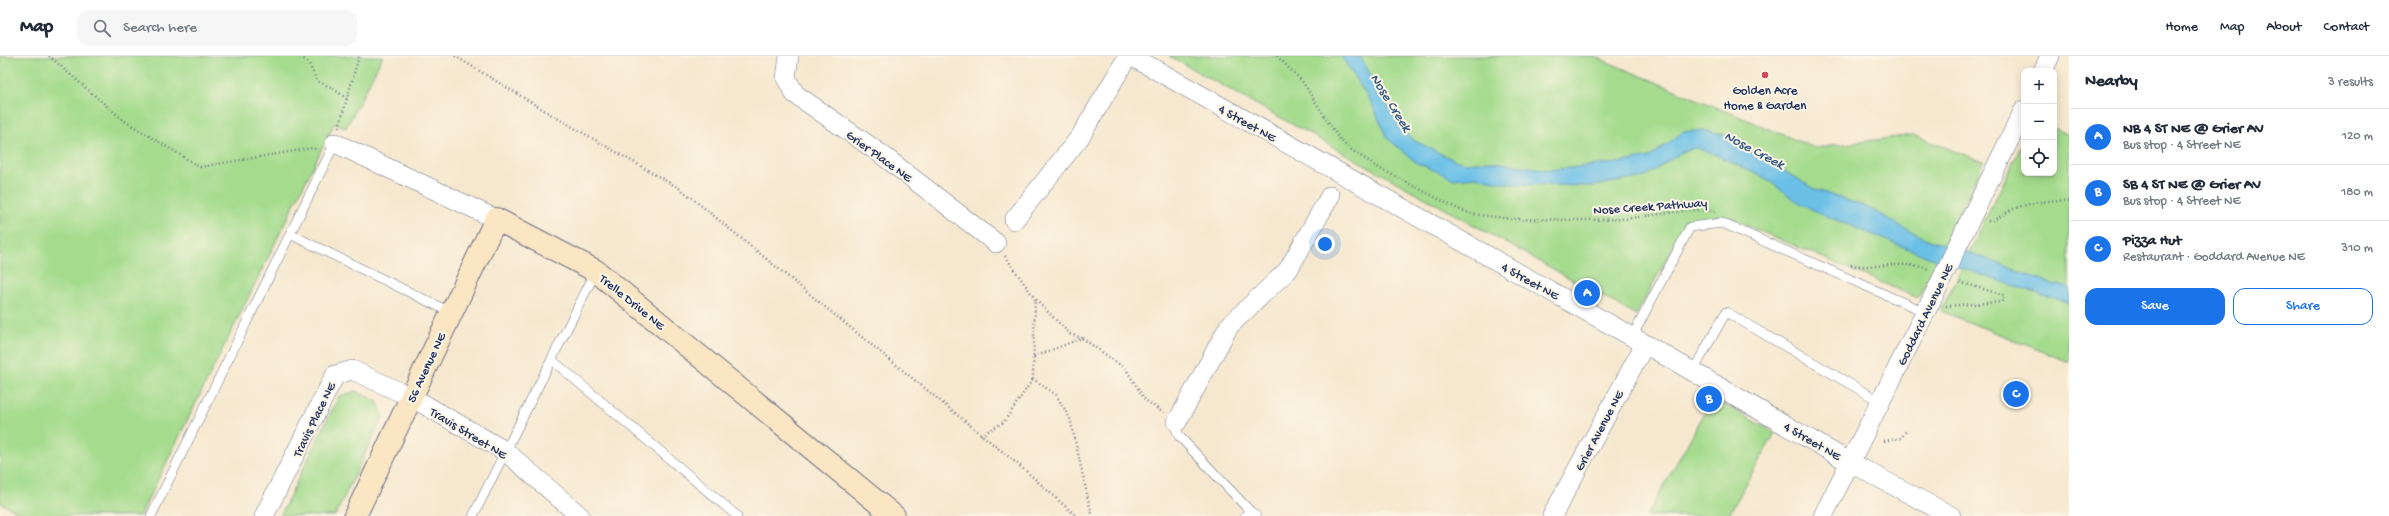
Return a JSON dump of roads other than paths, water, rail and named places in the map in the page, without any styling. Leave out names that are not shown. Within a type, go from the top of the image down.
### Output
[{"type":"street","name":"Grier Place NE","points":[[789,56],[786,78],[795,94],[881,154],[996,243]]},
{"type":"street","points":[[1014,220],[1080,137],[1128,56]]},
{"type":"street","name":"4 Street NE","points":[[1131,56],[1693,371],[1851,463],[1951,516]]},
{"type":"street","points":[[2044,68],[2050,56]]},
{"type":"street","name":"Goddard Avenue NE","points":[[1822,516],[1935,302],[1964,232],[2021,116]]},
{"type":"street","name":"Trelle Drive NE","points":[[333,149],[496,219],[596,271],[894,516]]},
{"type":"street","points":[[1176,424],[1229,326],[1288,270],[1330,196]]},
{"type":"street","name":"56 Avenue NE","points":[[355,516],[450,312],[496,219]]},
{"type":"street","name":"Grier Avenue NE","points":[[1552,516],[1638,341]]},
{"type":"street","name":"Travis Place NE","points":[[264,516],[335,375],[352,370],[411,397]]},
{"type":"street","name":"Travis Street NE","points":[[411,397],[505,451],[580,516]]},
{"type":"lane","points":[[151,516],[292,235],[333,149]]},
{"type":"lane","points":[[1638,341],[1690,227],[1722,223],[1935,302]]},
{"type":"lane","points":[[292,235],[450,312]]},
{"type":"lane","points":[[473,516],[596,271]]},
{"type":"lane","points":[[1693,371],[1726,312],[1881,402]]},
{"type":"lane","points":[[552,360],[737,516]]},
{"type":"lane","points":[[1176,424],[1179,436],[1250,514]]},
{"type":"water","points":[[1341,56],[1360,56],[1401,129],[1413,140],[1454,160],[1466,163],[1487,161],[1550,170],[1624,162],[1650,157],[1683,132],[1704,130],[1725,135],[1738,146],[1773,160],[1786,172],[1814,189],[1869,208],[1908,230],[1932,241],[1974,254],[2052,284],[2069,287],[2069,304],[1931,258],[1821,214],[1798,202],[1765,178],[1703,149],[1695,148],[1682,152],[1645,177],[1592,186],[1509,184],[1476,177],[1454,179],[1417,163],[1387,138],[1372,104]]},
{"type":"place","name":"Golden Acre Home & Garden","points":[[1765,75]]},
{"type":"place","name":"NB 4 ST NE @ Grier AV","points":[[1587,293]]},
{"type":"place","name":"Pizza Hut","points":[[2016,394]]},
{"type":"place","name":"SB 4 ST NE @ Grier AV","points":[[1709,399]]},
{"type":"water label","name":"Nose Creek","points":[[1392,102]]},
{"type":"water label","name":"Nose Creek","points":[[1755,149]]}]
